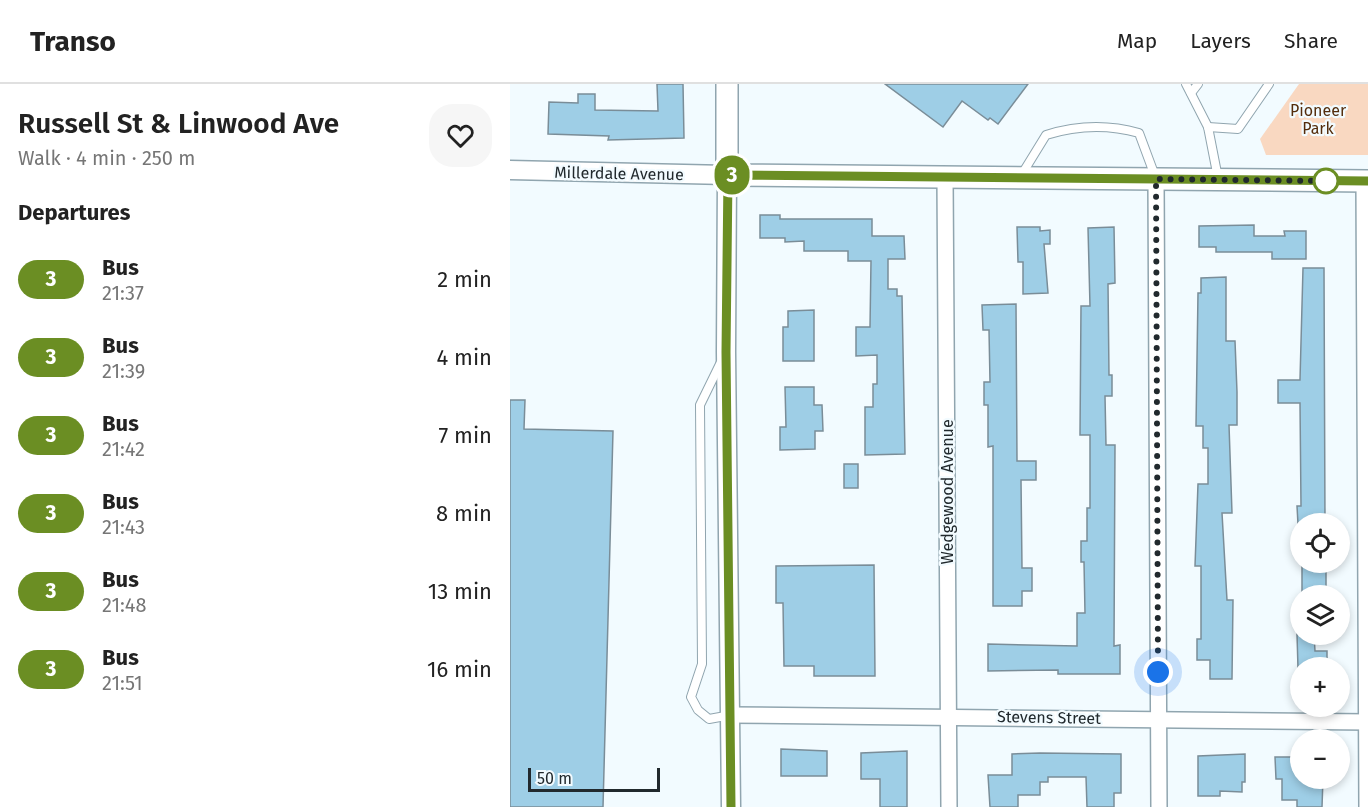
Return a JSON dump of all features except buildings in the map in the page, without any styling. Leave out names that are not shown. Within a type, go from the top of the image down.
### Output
[{"type":"main road","points":[[727,84],[728,175],[1366,181]]},
{"type":"street","name":"Millerdale Avenue","points":[[510,170],[728,175]]},
{"type":"street","points":[[728,175],[726,352],[731,807]]},
{"type":"street","name":"Wedgewood Avenue","points":[[945,177],[949,807]]},
{"type":"street","points":[[1156,179],[1159,807]]},
{"type":"street","points":[[1366,181],[1367,807]]},
{"type":"street","name":"Stevens Street","points":[[731,715],[949,715],[1367,722]]},
{"type":"lane","points":[[1186,84],[1208,127],[1218,180]]},
{"type":"lane","points":[[1191,93],[1198,84]]},
{"type":"lane","points":[[1208,127],[1239,129],[1269,84]]},
{"type":"lane","points":[[1020,178],[1046,135],[1065,129],[1103,126],[1139,133],[1156,179]]},
{"type":"lane","points":[[726,352],[700,405],[702,664],[691,697],[698,710],[709,719],[731,715]]},
{"type":"green space","name":"Pioneer Park","points":[[1299,84],[1368,84],[1368,155],[1266,155],[1260,139]]},
{"type":"bus line","name":"3","points":[[731,807],[726,352],[728,175],[1368,181]]},
{"type":"route","points":[[1158,672],[1156,179],[1326,181]]}]
